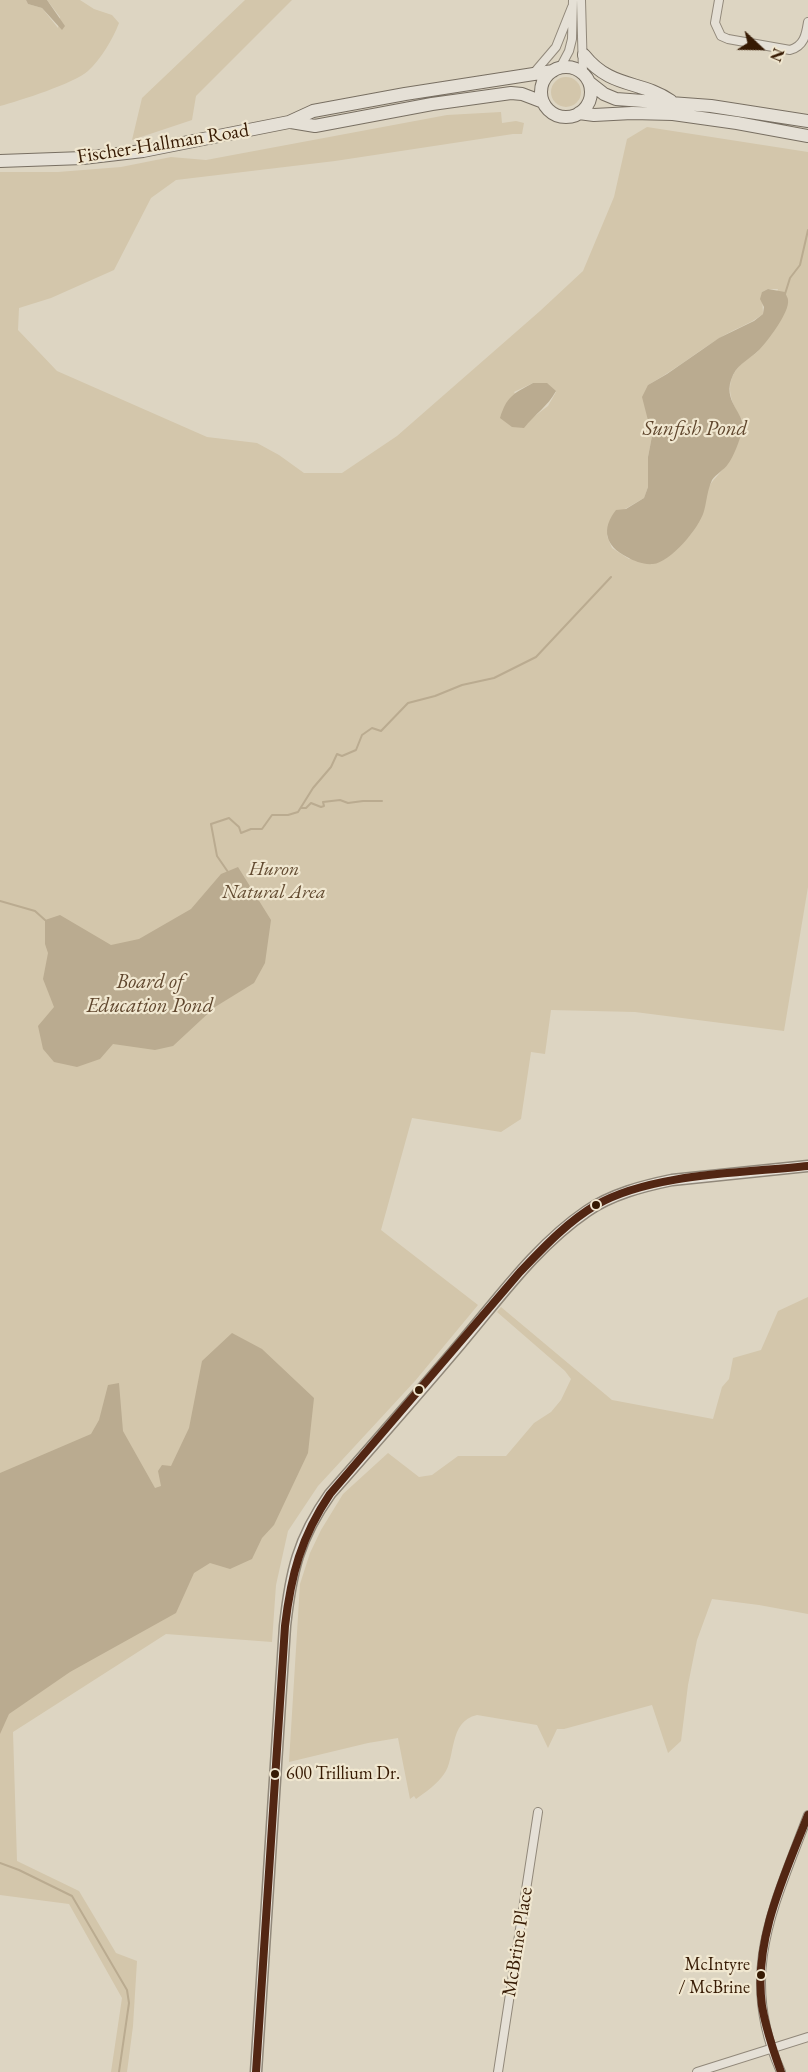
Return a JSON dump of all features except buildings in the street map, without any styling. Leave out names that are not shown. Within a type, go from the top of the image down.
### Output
[{"type":"main road","points":[[584,55],[590,63],[616,80],[658,92],[672,102]]},
{"type":"main road","points":[[808,121],[672,102],[616,99],[604,94],[576,69],[556,69],[542,85],[543,102],[547,108],[560,116],[567,117],[579,113],[594,116],[632,113],[673,114],[808,136]]},
{"type":"main road","name":"Fischer-Hallman Road","points":[[0,161],[83,158],[143,151],[289,122],[313,111],[556,69]]},
{"type":"main road","points":[[579,113],[590,100],[586,78]]},
{"type":"main road","name":"Fischer-Hallman Road","points":[[289,122],[315,126],[432,104],[511,93],[522,94],[543,102]]},
{"type":"street","points":[[582,0],[582,36],[586,78]]},
{"type":"street","points":[[719,0],[715,23],[722,36],[728,39],[790,50],[797,48],[802,42],[808,22]]},
{"type":"street","points":[[556,69],[572,39],[572,4]]},
{"type":"street","points":[[533,74],[556,47],[572,4]]},
{"type":"street","points":[[256,2072],[285,1626],[295,1559],[317,1512],[527,1265],[564,1228],[589,1210],[624,1193],[650,1184],[808,1166]]},
{"type":"street","name":"McBrine Place","points":[[498,2072],[538,1812]]},
{"type":"street","points":[[781,2072],[771,2049],[762,2016],[760,1978],[764,1941],[775,1904],[808,1815]]},
{"type":"street","points":[[697,2072],[808,2037]]},
{"type":"green space","points":[[0,0],[26,0],[28,4],[42,8],[58,28],[60,17],[47,0],[80,0],[94,9],[112,15],[119,23],[102,55],[81,76],[46,91],[0,106]]},
{"type":"green space","points":[[245,0],[292,0],[196,96],[192,120],[132,140],[142,98]]},
{"type":"green space","points":[[566,77],[577,81],[581,92],[577,103],[566,107],[555,103],[551,92],[555,81]]},
{"type":"green space","name":"Huron Natural Area","points":[[501,112],[502,123],[516,121],[524,123],[522,134],[335,161],[176,180],[151,198],[114,270],[51,298],[19,308],[18,330],[57,371],[207,437],[257,443],[304,473],[342,473],[397,436],[583,271],[614,197],[627,139],[647,127],[808,152],[808,887],[784,1031],[635,1012],[551,1010],[545,1054],[531,1052],[521,1119],[501,1132],[412,1118],[381,1230],[478,1305],[415,1381],[318,1486],[288,1531],[276,1585],[272,1642],[166,1634],[13,1732],[17,1861],[79,1891],[116,1953],[137,1961],[133,2026],[127,2072],[111,2072],[122,1998],[69,1904],[0,1895],[0,172],[58,172],[121,167],[171,157],[206,160],[447,115]],"holes":[[[768,289],[778,289],[760,347],[737,369],[730,383],[731,398],[742,420],[725,465],[710,484],[705,503],[629,559],[612,548],[607,536],[625,509],[644,498],[648,487],[648,457],[652,436],[649,423],[648,385],[729,332],[763,314],[762,292]],[[533,383],[556,392],[548,406],[532,418],[514,392]]]},
{"type":"green space","points":[[808,1297],[808,1614],[712,1599],[697,1640],[688,1685],[681,1741],[668,1753],[652,1705],[557,1729],[548,1748],[537,1725],[477,1715],[468,1719],[457,1732],[444,1774],[416,1799],[414,1796],[410,1799],[398,1738],[289,1762],[300,1584],[310,1553],[343,1494],[388,1453],[419,1477],[432,1475],[458,1456],[506,1456],[534,1423],[551,1412],[561,1400],[571,1379],[565,1371],[497,1312],[501,1307],[612,1400],[713,1419],[722,1387],[729,1379],[733,1358],[761,1350],[778,1311]]},
{"type":"water","points":[[26,0],[47,0],[65,26],[62,30],[42,8],[28,4]]},
{"type":"water","name":"Sunfish Pond","points":[[768,289],[785,292],[788,305],[782,319],[767,340],[759,350],[738,367],[733,375],[730,384],[731,400],[741,418],[742,430],[737,448],[730,461],[712,480],[704,511],[697,526],[676,551],[660,562],[646,564],[620,553],[610,542],[608,524],[616,510],[626,509],[644,498],[648,487],[648,457],[652,436],[642,397],[648,385],[719,338],[754,321],[763,314],[764,307],[760,299],[762,292]]},
{"type":"water","points":[[533,383],[547,383],[556,391],[524,428],[512,427],[500,418],[505,405],[516,393]]},
{"type":"water","name":"Board of Education Pond","points":[[238,867],[271,920],[265,963],[254,983],[215,1007],[173,1046],[155,1050],[113,1044],[100,1059],[77,1067],[54,1062],[43,1049],[38,1026],[54,1007],[43,979],[48,953],[45,944],[45,920],[60,915],[111,945],[139,939],[191,909],[221,874]]},
{"type":"water","points":[[232,1333],[262,1349],[314,1398],[308,1453],[274,1525],[262,1538],[252,1559],[230,1569],[210,1563],[194,1573],[176,1613],[70,1672],[9,1714],[0,1734],[0,1473],[91,1434],[99,1420],[108,1385],[119,1383],[123,1431],[155,1488],[161,1486],[158,1471],[162,1465],[171,1466],[189,1428],[202,1361]]},
{"type":"waterway","points":[[785,294],[790,278],[800,265],[808,230]]},
{"type":"waterway","points":[[228,872],[217,856],[211,824],[229,818],[239,827],[241,833],[251,829],[262,829],[272,815],[288,815],[298,812],[313,788],[331,767],[337,754],[342,756],[356,750],[362,735],[372,728],[381,731],[408,703],[435,696],[462,685],[494,678],[536,657],[611,577]]},
{"type":"waterway","points":[[301,808],[306,808],[311,803],[321,807],[324,806],[323,802],[340,800],[348,803],[382,801]]},
{"type":"waterway","points":[[0,901],[35,911],[45,920]]},
{"type":"waterway","points":[[0,1863],[72,1896],[127,1990],[129,2003],[119,2072]]},
{"type":"transit line","points":[[256,2072],[285,1626],[294,1573],[305,1541],[320,1510],[330,1494],[520,1272],[575,1219],[596,1205],[644,1186],[699,1176],[808,1166]]},
{"type":"transit line","points":[[781,2072],[762,2006],[760,1981],[762,1957],[773,1908],[808,1815]]},
{"type":"place","name":"600 Trillium Dr.","points":[[275,1774]]},
{"type":"place","name":"McIntyre / McBrine","points":[[761,1975]]}]
